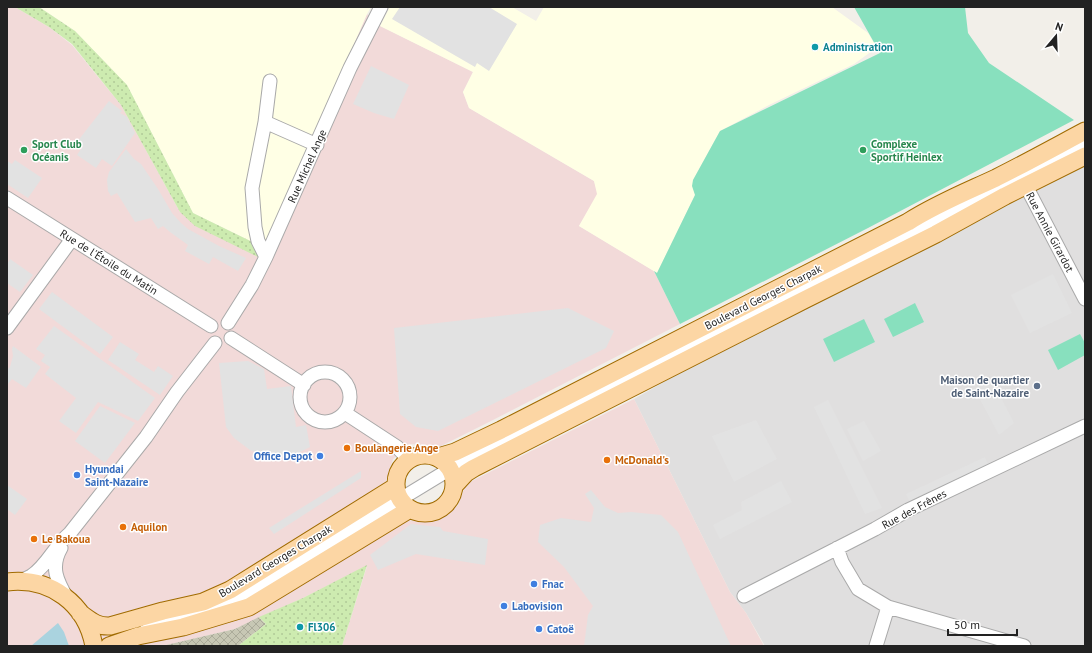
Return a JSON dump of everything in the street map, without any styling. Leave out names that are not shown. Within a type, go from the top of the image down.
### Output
[{"type":"main road","name":"Boulevard Georges Charpak","points":[[444,463],[455,452],[501,430],[908,222],[959,194],[996,177],[1085,131]]},
{"type":"main road","name":"Boulevard Georges Charpak","points":[[454,486],[466,473],[474,468],[936,234],[1085,156]]},
{"type":"main road","points":[[423,454],[430,455],[444,463],[453,477],[454,486],[450,499],[446,504],[433,512],[425,513],[417,512],[400,503],[396,479],[398,471],[408,459],[423,454]]},
{"type":"main road","name":"Boulevard Georges Charpak","points":[[80,613],[95,624],[104,627],[203,602],[230,590],[379,496],[400,503]]},
{"type":"main road","name":"Boulevard Georges Charpak","points":[[109,646],[138,636],[183,627],[249,607],[400,503]]},
{"type":"main road","points":[[13,581],[32,582],[44,585],[55,590],[66,598],[80,613],[89,628],[94,646]]},
{"type":"street","name":"Rue Michel Ange","points":[[228,323],[252,285],[266,257],[350,68],[381,7]]},
{"type":"street","points":[[266,257],[258,241],[252,188],[265,122],[270,81]]},
{"type":"street","points":[[265,122],[317,145]]},
{"type":"street","points":[[138,636],[161,622],[201,612],[233,601],[400,503],[444,463],[1085,144]]},
{"type":"street","name":"Rue Annie Girardot","points":[[1026,186],[1085,299]]},
{"type":"street","name":"Rue de l'Étoile du Matin","points":[[7,198],[211,326]]},
{"type":"street","points":[[7,328],[72,239]]},
{"type":"street","points":[[224,321],[228,323],[232,328],[233,335],[226,344],[215,343],[209,333],[211,326],[217,322],[224,321]]},
{"type":"street","points":[[231,338],[304,385]]},
{"type":"street","points":[[13,581],[30,577],[35,573],[64,538],[70,533],[146,437],[177,392],[215,343]]},
{"type":"street","points":[[328,372],[342,378],[350,391],[349,406],[345,413],[333,422],[325,422],[311,418],[305,413],[300,399],[301,391],[308,379],[314,375],[328,372]]},
{"type":"street","points":[[345,413],[397,447],[408,459]]},
{"type":"street","name":"Rue des Frênes","points":[[744,596],[875,529],[908,510],[1085,426]]},
{"type":"street","points":[[66,598],[57,579],[55,562],[58,552],[66,542],[70,533]]},
{"type":"street","points":[[837,548],[842,562],[858,589],[888,607],[1024,646]]},
{"type":"street","points":[[876,646],[888,607]]},
{"type":"street","points":[[139,619],[161,622]]},
{"type":"shaded area","points":[[7,7],[15,7],[49,27],[72,45],[121,105],[180,212],[265,248],[367,14],[380,26],[473,72],[463,92],[469,108],[594,181],[598,194],[579,226],[654,271],[680,324],[441,446],[410,444],[393,459],[385,484],[411,521],[422,519],[434,521],[458,505],[466,484],[634,399],[730,592],[746,613],[764,646],[342,646],[367,566],[303,598],[235,629],[163,646],[7,646]]},
{"type":"shaded area","points":[[39,7],[371,7],[265,248],[193,213],[127,85],[75,31]]},
{"type":"shaded area","points":[[390,7],[512,7],[536,21],[544,7],[832,7],[868,33],[874,43],[872,51],[854,64],[769,105],[720,131],[693,180],[695,195],[657,273],[579,226],[597,194],[594,181],[469,108],[463,92],[473,72],[380,26]]},
{"type":"shaded area","points":[[400,7],[489,7],[517,24],[489,71],[477,63],[475,67],[392,19]]},
{"type":"shaded area","points":[[371,66],[409,85],[394,119],[374,113],[353,104]]},
{"type":"shaded area","points":[[109,101],[122,111],[120,113],[127,117],[135,133],[112,166],[102,159],[96,168],[77,155],[83,146],[77,142]]},
{"type":"shaded area","points":[[1085,143],[1085,646],[765,646],[746,613],[730,592],[634,399]]},
{"type":"shaded area","points":[[126,149],[134,159],[141,164],[172,213],[181,223],[188,229],[219,246],[246,258],[238,271],[213,257],[209,264],[185,251],[188,245],[163,226],[158,229],[151,218],[135,222],[117,193],[111,196],[108,191],[107,180],[109,172]]},
{"type":"shaded area","points":[[15,160],[42,178],[28,198],[7,184],[7,161],[12,164]]},
{"type":"shaded area","points":[[10,259],[33,275],[20,292],[7,283],[7,264]]},
{"type":"shaded area","points":[[1053,274],[1072,313],[1030,333],[1011,295]]},
{"type":"shaded area","points":[[52,292],[113,337],[100,354],[39,309]]},
{"type":"shaded area","points":[[568,308],[614,331],[606,348],[438,431],[416,427],[400,414],[394,328]]},
{"type":"shaded area","points":[[54,326],[155,398],[138,421],[98,402],[76,433],[59,421],[76,398],[45,374],[50,367],[41,361],[45,355],[36,349]]},
{"type":"shaded area","points":[[120,342],[139,354],[135,360],[154,372],[158,366],[173,376],[160,395],[108,360]]},
{"type":"shaded area","points":[[13,346],[41,367],[26,388],[12,379],[7,385],[7,370],[10,367],[13,356]]},
{"type":"shaded area","points":[[248,361],[264,369],[267,389],[291,386],[296,427],[306,425],[310,447],[296,454],[272,458],[250,450],[234,438],[226,427],[219,363]]},
{"type":"shaded area","points":[[992,380],[1014,423],[999,435],[974,388]]},
{"type":"shaded area","points":[[828,400],[882,508],[865,514],[814,407]]},
{"type":"shaded area","points":[[100,406],[135,423],[105,463],[75,441]]},
{"type":"shaded area","points":[[756,420],[777,459],[734,482],[712,436]]},
{"type":"shaded area","points":[[864,421],[881,451],[863,461],[847,429]]},
{"type":"shaded area","points":[[985,457],[989,467],[911,504],[906,494]]},
{"type":"shaded area","points":[[361,471],[361,478],[274,534],[269,528]]},
{"type":"shaded area","points":[[781,481],[792,502],[720,539],[713,525],[742,510],[741,502]]},
{"type":"shaded area","points":[[7,485],[27,499],[15,515],[7,509]]},
{"type":"shaded area","points":[[591,490],[605,507],[618,513],[631,512],[661,515],[678,532],[731,646],[584,646],[588,615],[593,606],[564,567],[538,542],[540,525],[561,518],[591,522],[594,508],[585,494]]},
{"type":"shaded area","points":[[411,524],[440,527],[443,531],[488,539],[485,565],[416,554],[378,570],[370,555]]},
{"type":"shaded area","points":[[259,617],[266,624],[238,646],[162,646],[235,629]]},
{"type":"green space","points":[[15,7],[39,7],[75,31],[127,85],[193,213],[265,248],[258,257],[195,226],[180,212],[121,105],[72,44],[49,27]]},
{"type":"green space","name":"Complexe Sportif Heinlex","points":[[854,7],[965,7],[968,33],[989,63],[1074,120],[680,324],[654,271],[657,273],[695,195],[692,186],[693,180],[720,131],[880,53]]},
{"type":"green space","points":[[915,303],[924,322],[893,337],[884,319]]},
{"type":"green space","points":[[864,319],[875,342],[834,362],[823,339]]},
{"type":"green space","points":[[1080,334],[1085,343],[1085,355],[1058,370],[1048,350]]},
{"type":"green space","points":[[367,565],[342,646],[238,646],[266,624],[259,617],[303,598]]},
{"type":"water","points":[[58,623],[64,632],[69,646],[31,646]]},
{"type":"place","name":"Administration","points":[[815,47]]},
{"type":"place","name":"Sport Club Océanis","points":[[24,150]]},
{"type":"place","name":"Complexe Sportif Heinlex","points":[[863,150]]},
{"type":"place","name":"Maison de quartier de Saint-Nazaire","points":[[1037,386]]},
{"type":"place","name":"Boulangerie Ange","points":[[347,448]]},
{"type":"place","name":"Office Depot","points":[[320,456]]},
{"type":"place","name":"McDonald's","points":[[607,460]]},
{"type":"place","name":"Hyundai Saint-Nazaire","points":[[77,475]]},
{"type":"place","name":"Aquilon","points":[[123,527]]},
{"type":"place","name":"Le Bakoua","points":[[34,539]]},
{"type":"place","name":"Fnac","points":[[534,584]]},
{"type":"place","name":"Labovision","points":[[504,606]]},
{"type":"place","name":"Fl306","points":[[300,627]]},
{"type":"place","name":"Catoë","points":[[539,629]]}]
